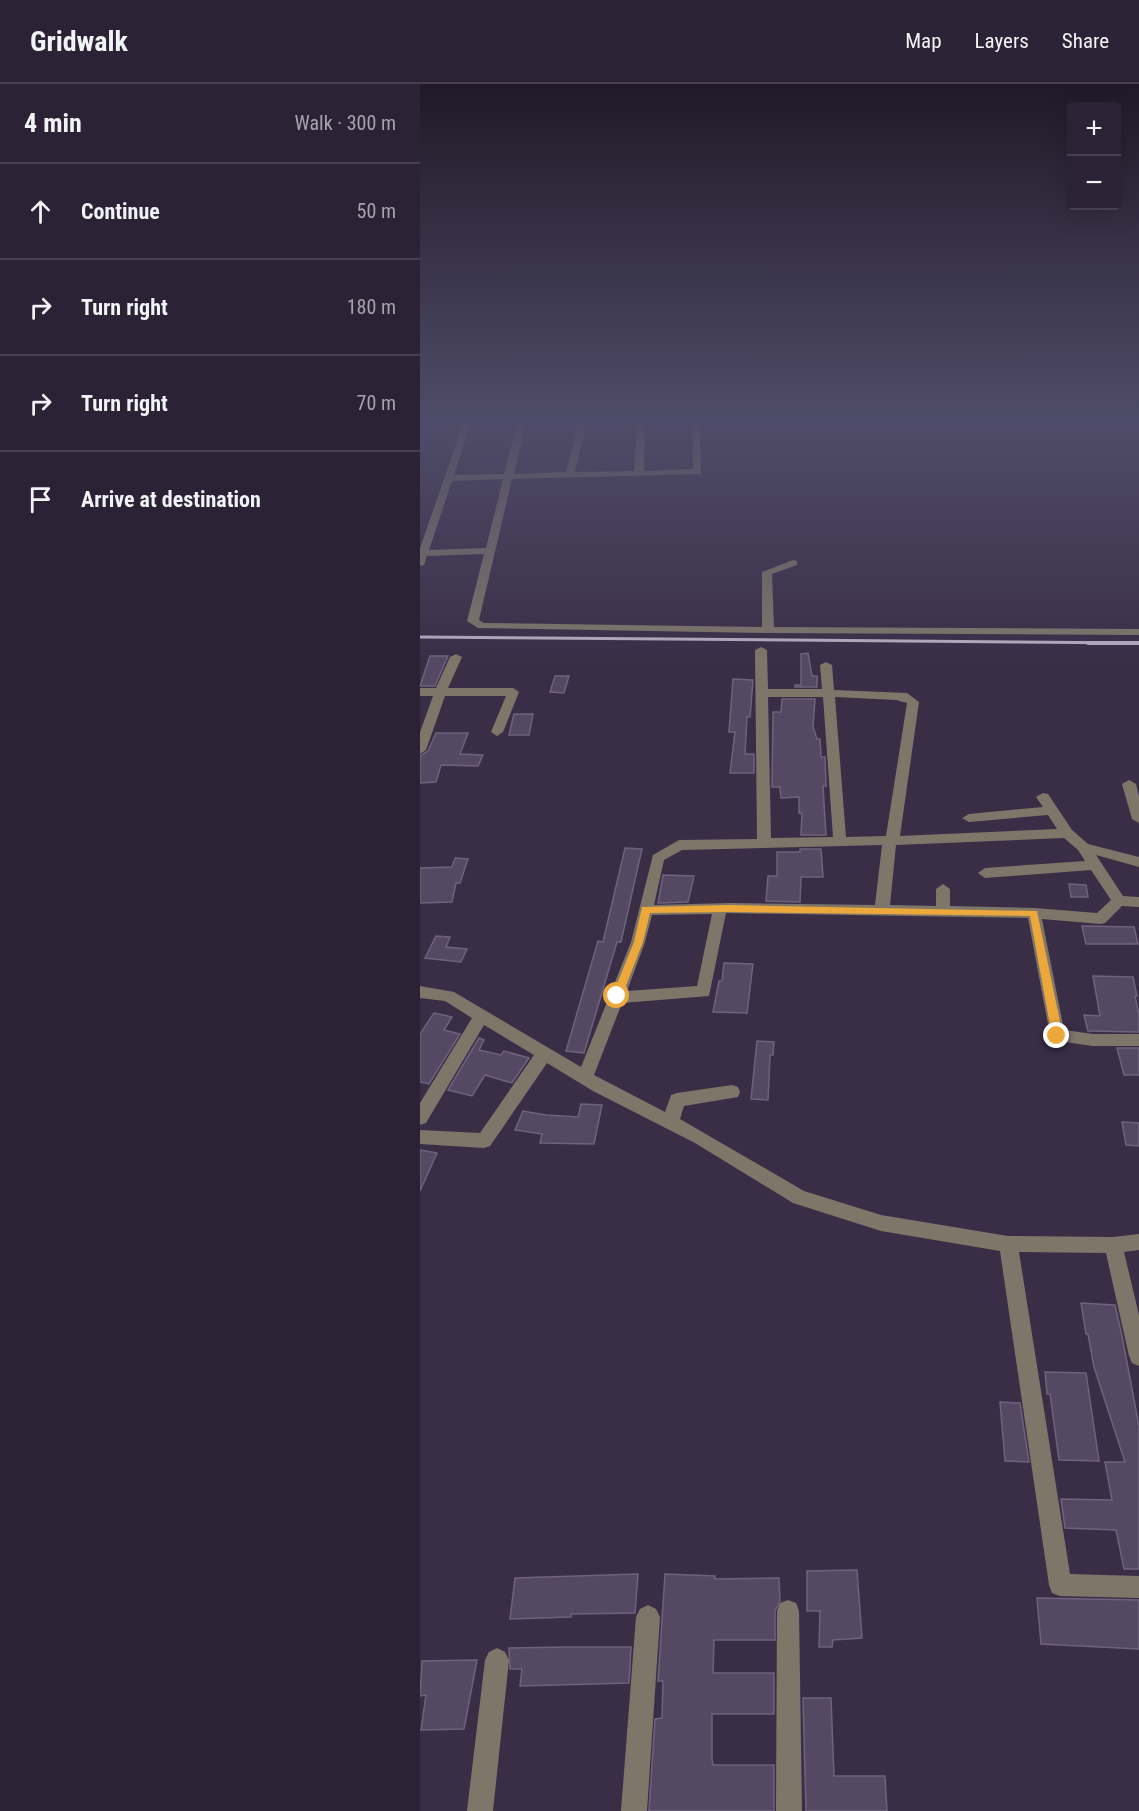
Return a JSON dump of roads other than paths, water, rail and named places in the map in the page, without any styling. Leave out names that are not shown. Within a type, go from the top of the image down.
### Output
[{"type":"street","points":[[440,502],[422,558],[489,552]]},
{"type":"street","points":[[502,502],[473,621],[482,626],[1139,632]]},
{"type":"street","points":[[768,630],[767,572],[793,563]]},
{"type":"street","points":[[761,650],[764,843]]},
{"type":"street","points":[[420,750],[440,692],[456,657]]},
{"type":"street","points":[[826,665],[840,842]]},
{"type":"street","points":[[420,692],[513,692],[497,732]]},
{"type":"street","points":[[761,693],[828,693],[907,697],[913,702],[882,912]]},
{"type":"street","points":[[1129,784],[1139,819]]},
{"type":"street","points":[[1043,797],[1067,832],[1083,847],[1119,901]]},
{"type":"street","points":[[969,818],[1052,810]]},
{"type":"street","points":[[585,1078],[638,942],[658,858],[679,846],[891,841],[1067,832]]},
{"type":"street","points":[[1083,847],[1139,862]]},
{"type":"street","points":[[985,873],[1095,865]]},
{"type":"street","points":[[943,889],[943,912]]},
{"type":"street","points":[[646,910],[720,908],[1034,913],[1100,920],[1119,901]]},
{"type":"street","points":[[1119,901],[1139,903]]},
{"type":"street","points":[[617,996],[704,992],[720,908]]},
{"type":"street","points":[[1034,913],[1057,1036],[1093,1040],[1139,1040]]},
{"type":"street","points":[[420,992],[448,996],[585,1078],[670,1123],[799,1197],[881,1223],[1008,1244],[1113,1245],[1139,1242]]},
{"type":"street","points":[[420,1118],[481,1017]]},
{"type":"street","points":[[420,1137],[484,1141],[544,1054]]},
{"type":"street","points":[[670,1123],[677,1100],[732,1092]]},
{"type":"street","points":[[1008,1244],[1060,1585],[1139,1587]]},
{"type":"street","points":[[1113,1245],[1139,1356]]},
{"type":"street","points":[[788,1611],[789,1811]]},
{"type":"street","points":[[634,1811],[648,1617]]},
{"type":"street","points":[[480,1811],[497,1660]]},
{"type":"railway","points":[[420,637],[1139,643],[1088,643]]}]
